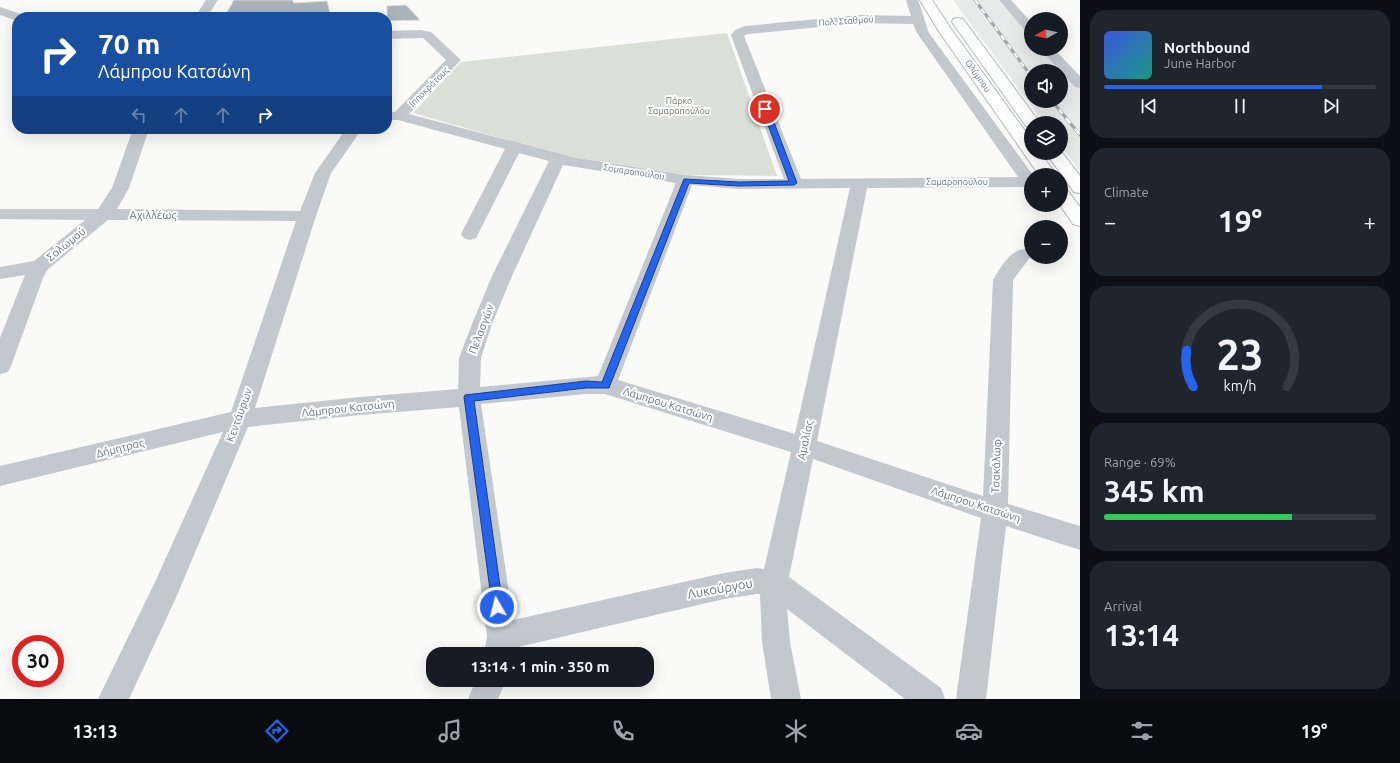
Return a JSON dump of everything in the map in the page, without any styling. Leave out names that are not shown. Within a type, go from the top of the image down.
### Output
[{"type":"main road","name":"Ολύμπου","points":[[926,0],[945,30],[1024,141]]},
{"type":"main road","name":"Ολύμπου","points":[[952,13],[1027,116]]},
{"type":"main road","points":[[1059,160],[1080,188]]},
{"type":"main road","points":[[1068,204],[1080,220]]},
{"type":"street","points":[[204,12],[212,0]]},
{"type":"street","points":[[912,0],[923,33],[1024,172]]},
{"type":"street","points":[[1005,0],[1024,22]]},
{"type":"street","name":"Πολ. Σταθμού","points":[[794,183],[737,35],[745,30],[860,19],[918,20]]},
{"type":"street","name":"Ιπποκράτους","points":[[392,35],[427,35],[454,60],[393,116]]},
{"type":"street","points":[[1054,56],[1080,84]]},
{"type":"street","name":"Σαμαροπούλου","points":[[393,116],[558,159],[686,180],[739,184],[1024,182]]},
{"type":"street","name":"Σολωμού","points":[[0,366],[33,278],[40,266],[103,215],[115,201],[138,134]]},
{"type":"street","name":"Κεντάυρων","points":[[113,699],[165,591],[240,419],[307,216],[326,168],[350,134]]},
{"type":"street","points":[[470,234],[514,148]]},
{"type":"street","name":"Πελασγών","points":[[500,646],[469,397],[470,358],[502,276],[558,159]]},
{"type":"street","points":[[606,385],[686,180]]},
{"type":"street","name":"Αμαλίας","points":[[786,699],[774,635],[772,614],[774,585],[860,182]]},
{"type":"street","name":"Αχιλλέως","points":[[0,214],[307,216]]},
{"type":"street","name":"Τσακάλωφ","points":[[971,699],[995,511],[1003,280],[1013,265],[1023,254]]},
{"type":"street","points":[[0,273],[40,266]]},
{"type":"street","name":"Λάμπρου Κατσώνη","points":[[240,419],[360,406],[586,385],[606,385],[803,446],[1080,538]]},
{"type":"street","name":"Δήμητρας","points":[[0,476],[240,419]]},
{"type":"street","name":"Λυκούργου","points":[[500,646],[724,586],[757,581],[774,585],[803,603],[930,699]]},
{"type":"street","points":[[483,699],[488,687]]},
{"type":"shaded area","points":[[953,0],[998,0],[1024,29],[1024,56],[1048,56],[1056,64],[1024,64],[1024,96]]},
{"type":"shaded area","points":[[1068,77],[1080,89],[1080,171],[1068,155],[1068,116],[1039,116],[1033,108],[1068,108]]},
{"type":"green space","name":"Πάρκο Σαμαροπούλου","points":[[727,33],[777,176],[688,175],[560,155],[413,113],[461,62]]},
{"type":"building","points":[[234,0],[292,0],[294,3],[327,1],[330,12],[227,12]]},
{"type":"building","points":[[406,5],[420,20],[392,21],[392,12],[387,12],[387,6]]},
{"type":"railway","points":[[975,0],[1024,66]]},
{"type":"railway","points":[[1058,108],[1064,116]]},
{"type":"railway","points":[[1068,120],[1080,135]]},
{"type":"route","points":[[497,607],[469,397],[586,385],[606,385],[686,180],[739,184],[794,183],[765,109]]}]
